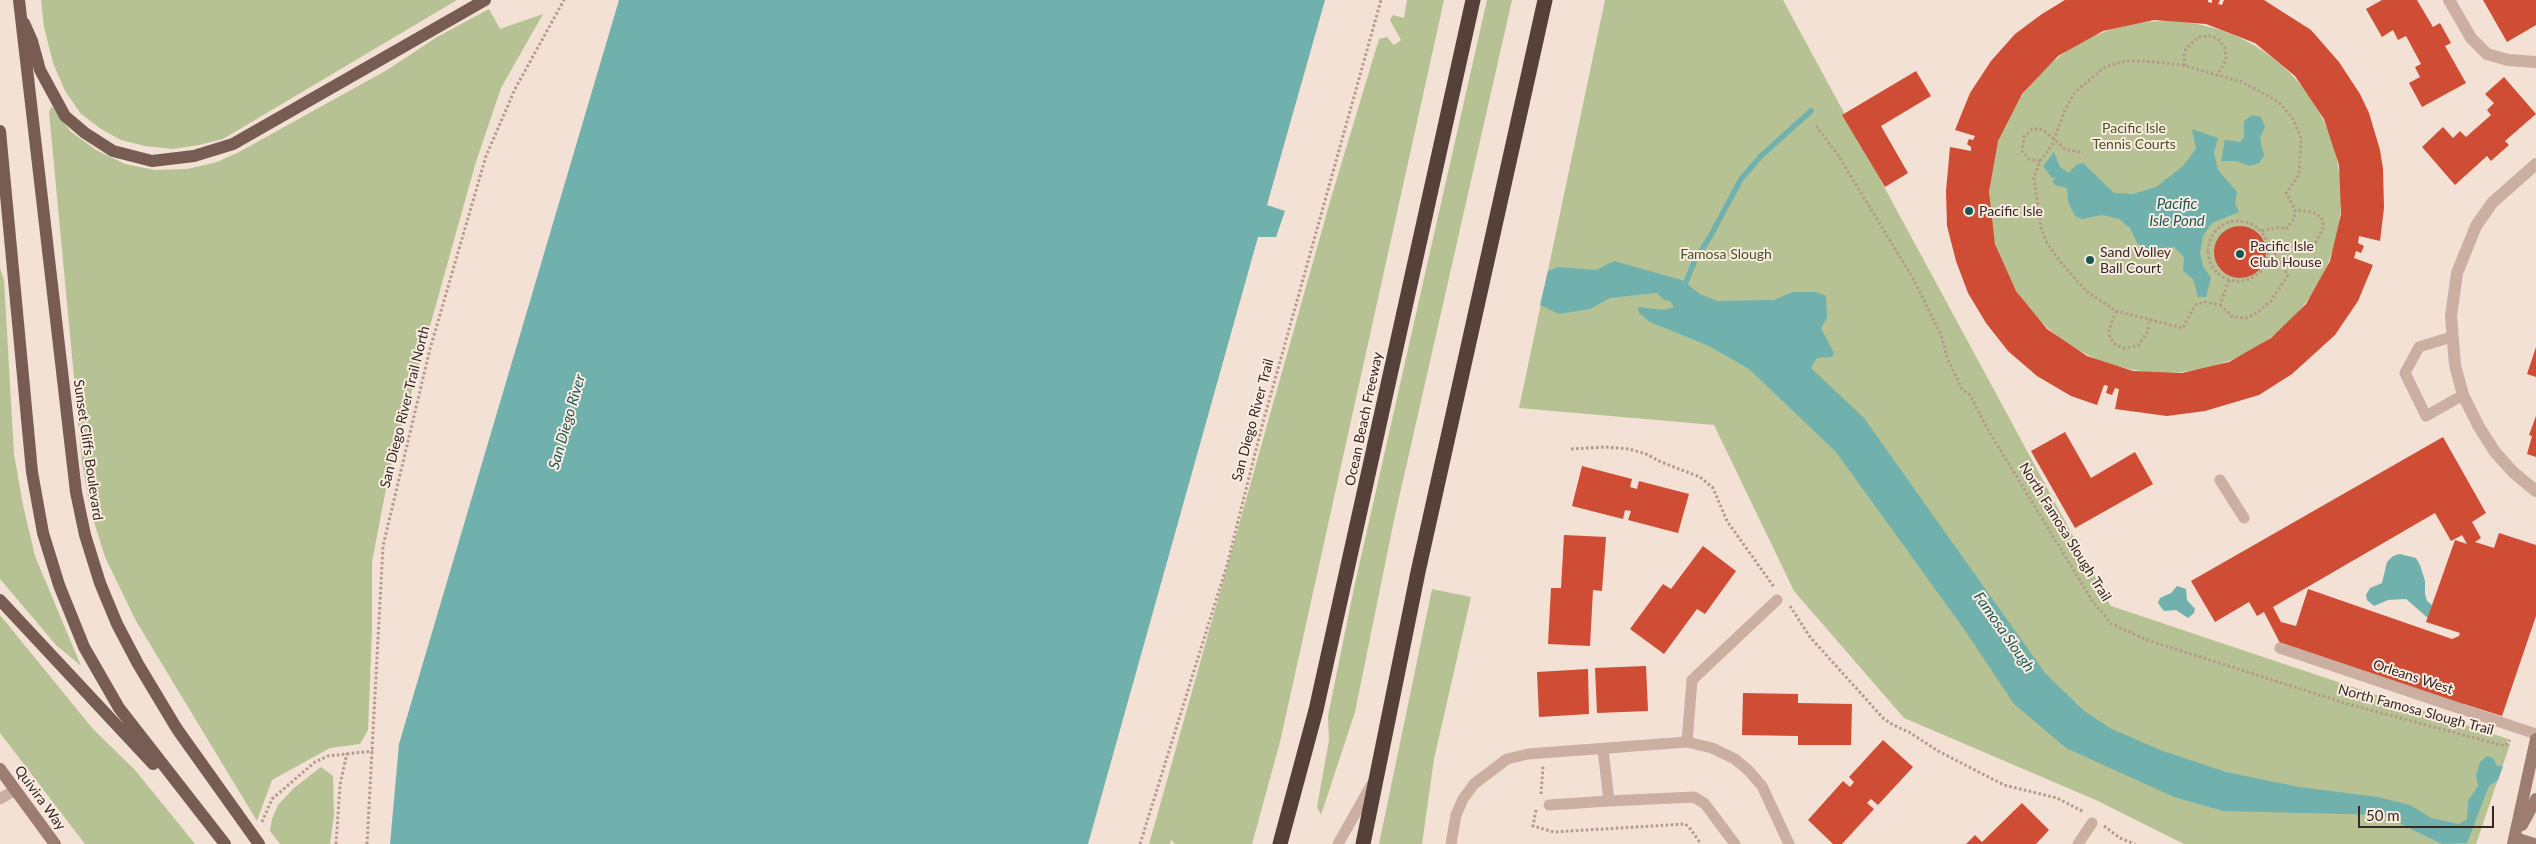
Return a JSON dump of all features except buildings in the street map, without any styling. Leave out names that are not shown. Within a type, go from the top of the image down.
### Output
[{"type":"highway","name":"Ocean Beach Freeway","points":[[1280,844],[1316,710],[1473,0]]},
{"type":"highway","points":[[1363,844],[1416,582],[1545,0]]},
{"type":"main road","name":"Sunset Cliffs Boulevard","points":[[19,0],[76,492],[85,535],[100,583],[117,624],[138,664],[177,729],[256,841]]},
{"type":"main road","points":[[20,14],[32,41],[40,70],[65,116],[85,133],[113,151],[152,161],[194,156],[233,144],[485,0]]},
{"type":"main road","points":[[0,131],[32,472],[46,542],[59,586],[84,647],[119,708],[224,844]]},
{"type":"main road","points":[[0,204],[3,156]]},
{"type":"main road","points":[[0,600],[190,801]]},
{"type":"main road","points":[[2514,841],[2536,739]]},
{"type":"main road","name":"Quivira Way","points":[[0,769],[55,844]]},
{"type":"main road","points":[[2514,841],[2536,799]]},
{"type":"main road","points":[[2514,841],[2534,844]]},
{"type":"street","points":[[2449,0],[2470,38],[2487,54],[2508,60],[2536,62]]},
{"type":"street","points":[[2536,164],[2492,203],[2476,226],[2457,273],[2452,295],[2451,337],[2454,365],[2463,395],[2479,427],[2495,452],[2512,472],[2536,491]]},
{"type":"lane","points":[[2451,337],[2419,347],[2405,372],[2426,416],[2463,395]]},
{"type":"lane","points":[[2220,480],[2244,518]]},
{"type":"lane","points":[[1687,742],[1692,680],[1780,597]]},
{"type":"lane","name":"Orleans West","points":[[2280,648],[2536,734]]},
{"type":"lane","points":[[1451,844],[1456,815],[1474,784],[1508,759],[1528,754],[1687,742],[1712,748],[1735,759],[1749,771],[1762,786],[1786,843]]},
{"type":"lane","points":[[1603,749],[1609,801]]},
{"type":"lane","points":[[1338,844],[1376,777]]},
{"type":"lane","points":[[0,799],[15,790]]},
{"type":"lane","points":[[1549,805],[1694,798],[1705,804],[1735,844]]},
{"type":"lane","points":[[2078,844],[2093,820]]},
{"type":"path","name":"San Diego River Trail North","points":[[367,844],[383,546],[430,349],[486,156],[514,90],[564,0]]},
{"type":"path","name":"San Diego River Trail","points":[[1140,844],[1227,565],[1262,426],[1381,0]]},
{"type":"path","points":[[2186,66],[2184,56],[2186,49],[2198,37],[2212,36],[2225,48],[2226,59],[2217,76]]},
{"type":"path","points":[[2261,231],[2280,227],[2286,229],[2294,219],[2295,210],[2286,193],[2299,175],[2301,138],[2293,119],[2279,102],[2242,82],[2186,66],[2162,62],[2125,61],[2105,67],[2075,92],[2065,110],[2054,139],[2040,161],[2034,178],[2034,191],[2041,228],[2047,243],[2058,259],[2086,291],[2116,312],[2149,318],[2183,328],[2195,305],[2205,302],[2220,305],[2233,316],[2246,318],[2254,316],[2271,300],[2288,275],[2280,261],[2267,259]]},
{"type":"path","name":"North Famosa Slough Trail","points":[[1816,126],[1838,155],[1914,280],[1941,335],[1948,360],[1962,390],[1970,395],[1987,428],[2093,602],[2112,624],[2147,640],[2350,706],[2506,746],[2521,728]]},
{"type":"path","points":[[2040,161],[2029,159],[2022,151],[2024,137],[2027,132],[2040,129],[2065,149],[2082,153]]},
{"type":"path","points":[[2267,259],[2291,245],[2308,247],[2316,242],[2324,226],[2321,217],[2313,212],[2295,210]]},
{"type":"path","points":[[2234,220],[2253,224],[2261,231],[2268,244],[2267,259],[2260,272],[2250,278],[2240,281],[2229,280],[2213,268],[2208,248],[2216,230],[2234,220]]},
{"type":"path","points":[[2220,305],[2229,280]]},
{"type":"path","points":[[2116,312],[2109,330],[2110,338],[2115,344],[2123,348],[2138,346],[2148,332],[2149,318]]},
{"type":"path","points":[[1571,449],[1605,447],[1629,449],[1700,476],[1713,488],[1727,521],[1810,638],[1884,718],[1938,751],[2004,785],[2057,798],[2070,804],[2120,838],[2135,844]]},
{"type":"path","points":[[256,841],[272,798],[286,784],[315,762],[328,756],[373,751]]},
{"type":"path","points":[[336,844],[340,785],[347,753]]},
{"type":"green space","points":[[41,0],[457,0],[223,139],[173,149],[145,146],[121,140],[101,129],[81,114],[65,91],[53,63],[44,27]]},
{"type":"green space","points":[[1407,0],[1444,0],[1280,742],[1252,844],[1175,844],[1171,840],[1170,844],[1149,844],[1331,198],[1379,39],[1387,37],[1394,45],[1401,40],[1390,20],[1393,15],[1404,18]]},
{"type":"green space","points":[[1487,0],[1512,0],[1394,520],[1355,712],[1321,815],[1317,807],[1329,740],[1328,716],[1354,588]]},
{"type":"green space","name":"Famosa Slough","points":[[1605,0],[1783,0],[2111,606],[2508,739],[2507,742],[2510,744],[2476,844],[2184,844],[2098,801],[1904,718],[1794,591],[1714,425],[1519,408]]},
{"type":"green space","points":[[489,9],[500,29],[543,14],[501,88],[475,165],[389,473],[372,562],[372,630],[368,730],[360,744],[330,748],[272,780],[257,821],[136,621],[105,557],[90,509],[82,462],[49,112],[51,107],[54,108],[70,131],[96,150],[125,164],[155,170],[187,169],[217,162],[239,152],[387,70],[437,37]]},
{"type":"green space","name":"Pacific Isle Tennis Courts","points":[[2165,21],[2182,22],[2216,29],[2248,42],[2277,61],[2301,85],[2320,114],[2333,146],[2340,180],[2340,214],[2333,248],[2320,280],[2301,309],[2277,333],[2248,352],[2216,365],[2182,372],[2165,373],[2148,372],[2114,365],[2082,352],[2053,333],[2029,309],[2010,280],[1997,248],[1990,214],[1989,197],[1990,180],[1997,146],[2010,114],[2029,85],[2053,61],[2082,42],[2114,29],[2148,22]]},
{"type":"green space","points":[[0,268],[4,280],[14,454],[23,505],[35,556],[81,666],[56,645],[0,579]]},
{"type":"green space","points":[[1432,589],[1471,597],[1434,759],[1422,844],[1379,844]]},
{"type":"green space","points":[[0,615],[93,729],[135,770],[195,844],[85,844],[0,733]]},
{"type":"green space","points":[[321,767],[333,776],[334,815],[330,844],[280,844],[270,831],[272,819],[278,805],[294,788]]},
{"type":"water","name":"San Diego River","points":[[619,0],[1325,0],[1267,205],[1285,211],[1276,237],[1258,237],[1088,844],[390,844],[399,744]]},
{"type":"water","points":[[2252,115],[2261,117],[2265,127],[2260,138],[2264,156],[2259,163],[2250,166],[2236,161],[2221,161],[2225,140],[2240,142],[2244,137],[2244,121]]},
{"type":"water","name":"Pacific Isle Pond","points":[[2192,129],[2218,138],[2214,152],[2218,170],[2237,192],[2235,203],[2239,212],[2212,223],[2203,236],[2200,253],[2203,266],[2211,278],[2206,297],[2198,297],[2193,279],[2183,271],[2184,257],[2174,247],[2162,248],[2158,252],[2149,251],[2137,243],[2130,228],[2119,219],[2102,215],[2082,219],[2075,216],[2068,202],[2067,188],[2055,185],[2052,181],[2057,177],[2052,178],[2043,166],[2054,152],[2060,167],[2069,173],[2076,165],[2083,163],[2114,193],[2133,194],[2156,187],[2183,166],[2196,149]]},
{"type":"water","points":[[1614,261],[1682,280],[1700,294],[1717,301],[1774,300],[1793,292],[1816,292],[1826,296],[1827,318],[1821,328],[1834,353],[1832,357],[1817,358],[1811,368],[1864,418],[2045,673],[2083,710],[2110,728],[2160,750],[2226,772],[2299,787],[2378,797],[2410,805],[2431,818],[2459,824],[2467,819],[2468,801],[2478,786],[2476,775],[2480,762],[2487,756],[2493,758],[2497,766],[2503,766],[2498,780],[2489,786],[2467,843],[2442,844],[2382,815],[2223,811],[2174,797],[2066,748],[2014,704],[1964,629],[1836,452],[1749,369],[1709,346],[1650,322],[1639,313],[1638,307],[1664,310],[1674,307],[1670,301],[1664,300],[1657,293],[1610,298],[1590,309],[1559,314],[1540,305],[1548,271],[1558,267],[1596,270]]},
{"type":"water","points":[[2400,554],[2416,558],[2420,565],[2425,581],[2427,601],[2432,605],[2428,618],[2406,599],[2388,600],[2374,606],[2367,600],[2366,595],[2370,588],[2382,583],[2387,562],[2393,556]]},
{"type":"water","points":[[2177,586],[2186,589],[2187,600],[2195,609],[2194,613],[2188,618],[2176,610],[2164,611],[2158,603],[2160,598],[2171,593]]},
{"type":"waterway","points":[[1683,289],[1695,260],[1710,237],[1741,179],[1761,156],[1811,111]]},
{"type":"place","name":"Pacific Isle","points":[[1969,211]]},
{"type":"place","name":"Pacific Isle Club House","points":[[2240,254]]},
{"type":"place","name":"Sand Volley Ball Court","points":[[2090,260]]}]
